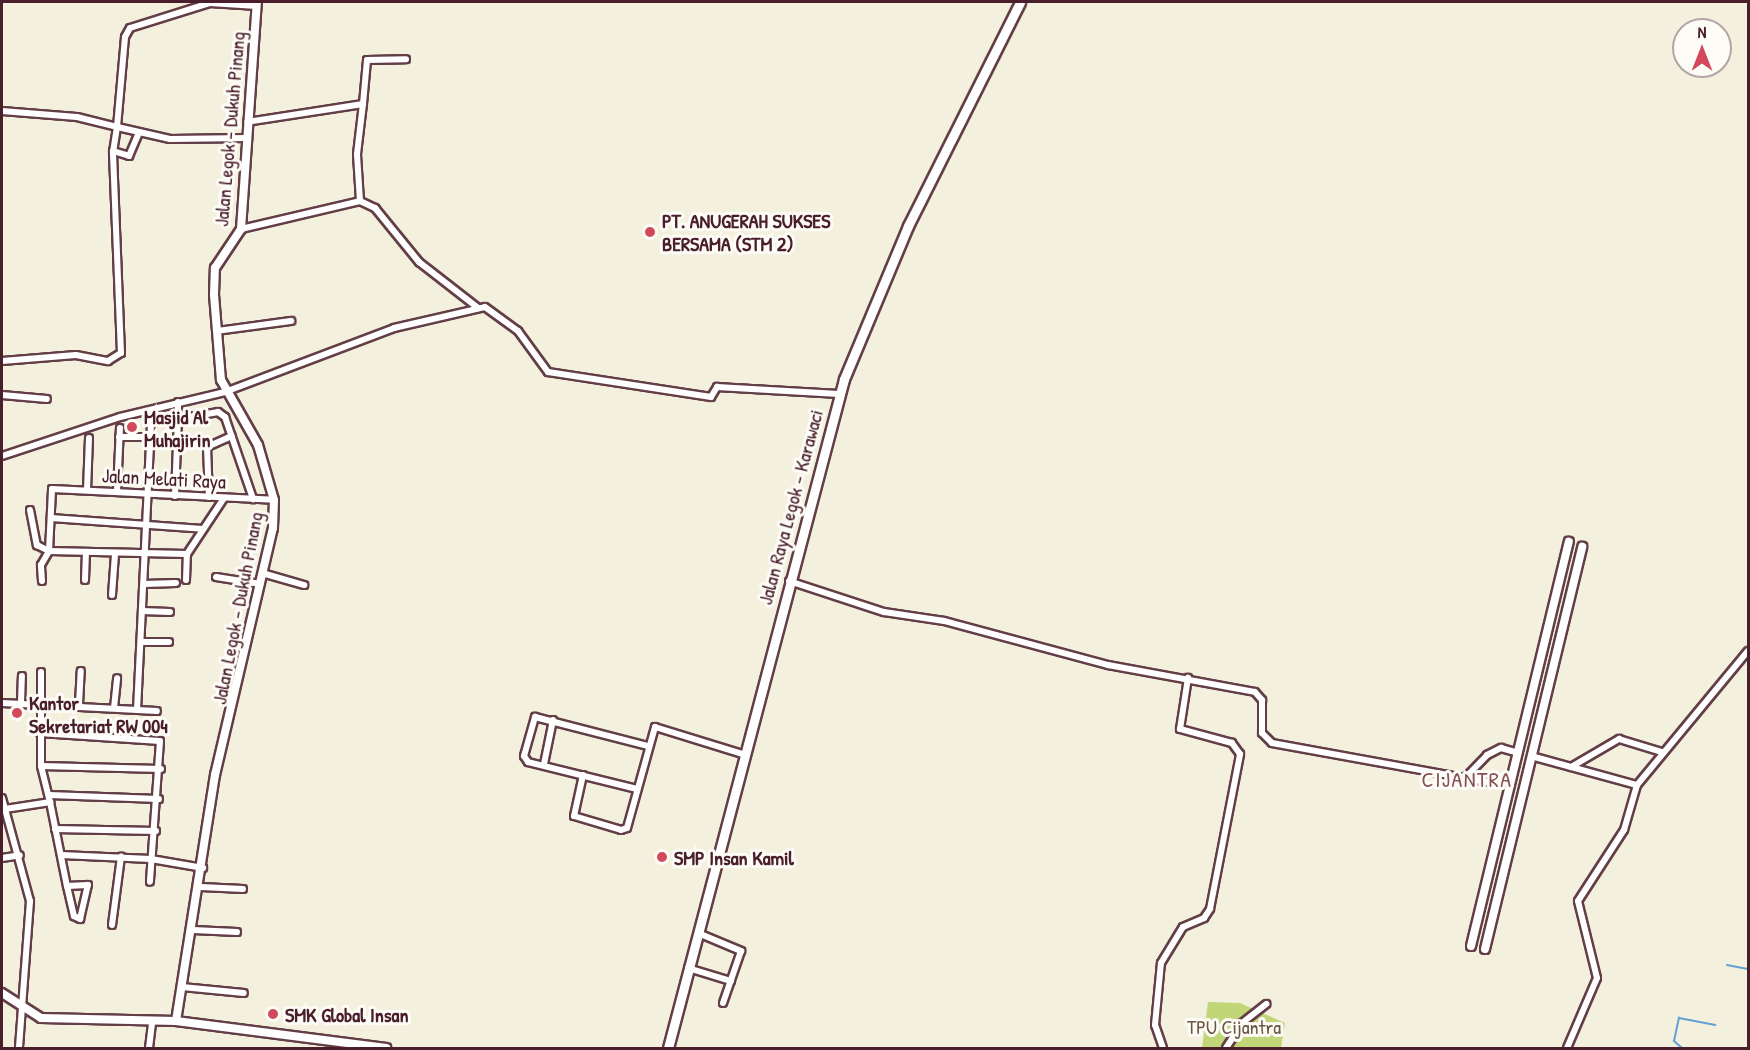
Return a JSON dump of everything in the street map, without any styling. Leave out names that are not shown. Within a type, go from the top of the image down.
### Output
[{"type":"main road","name":"Jalan Raya Legok - Karawaci","points":[[668,1048],[788,580],[839,394],[908,226],[1018,2]]},
{"type":"street","points":[[2,361],[76,355],[108,361],[121,353],[113,151],[125,37],[130,28],[210,3],[257,4]]},
{"type":"street","name":"Jalan Legok - Dukuh Pinang","points":[[176,1021],[201,887],[215,775],[260,584],[274,500],[252,433],[225,392],[217,331],[215,268],[241,229],[257,4]]},
{"type":"street","points":[[360,201],[357,154],[367,60],[406,58]]},
{"type":"street","points":[[247,122],[363,104]]},
{"type":"street","points":[[2,111],[77,117],[139,133],[248,138]]},
{"type":"street","points":[[113,151],[133,156],[139,133]]},
{"type":"street","points":[[241,229],[360,201],[375,208],[419,262],[478,308]]},
{"type":"street","points":[[2,456],[178,402],[225,392],[394,328],[489,307],[507,320],[548,372],[711,397],[717,387],[839,394]]},
{"type":"street","points":[[217,331],[291,321]]},
{"type":"street","points":[[2,395],[47,399]]},
{"type":"street","points":[[175,496],[178,402]]},
{"type":"street","points":[[178,419],[220,412],[232,436],[253,499]]},
{"type":"street","points":[[138,710],[151,419]]},
{"type":"street","points":[[117,491],[120,428]]},
{"type":"street","points":[[209,497],[207,447],[232,436]]},
{"type":"street","points":[[119,437],[150,437]]},
{"type":"street","points":[[87,490],[89,438]]},
{"type":"street","name":"Jalan Melati Raya","points":[[51,518],[52,489],[274,500]]},
{"type":"street","points":[[186,580],[187,554],[224,498]]},
{"type":"street","points":[[30,510],[37,545],[49,551],[187,554]]},
{"type":"street","points":[[42,581],[40,565],[49,551],[51,518],[203,530]]},
{"type":"street","points":[[1471,946],[1569,542]]},
{"type":"street","points":[[1485,949],[1582,547]]},
{"type":"street","points":[[85,580],[86,553]]},
{"type":"street","points":[[112,595],[115,554]]},
{"type":"street","points":[[262,573],[304,585]]},
{"type":"street","points":[[216,577],[260,584]]},
{"type":"street","points":[[788,580],[884,612],[1258,694],[1262,734],[1272,743],[1487,782]]},
{"type":"street","points":[[144,584],[176,583]]},
{"type":"street","points":[[142,611],[170,612]]},
{"type":"street","points":[[141,642],[169,642]]},
{"type":"street","points":[[1567,1048],[1597,978],[1578,902],[1624,830],[1637,785],[1662,752],[1677,741],[1749,651]]},
{"type":"street","points":[[79,704],[81,671]]},
{"type":"street","points":[[41,672],[41,766],[49,798],[55,829],[61,855],[67,885],[74,916],[80,919],[88,885],[67,885]]},
{"type":"street","points":[[21,702],[22,676]]},
{"type":"street","points":[[114,708],[117,678]]},
{"type":"street","points":[[1163,1048],[1155,1025],[1161,963],[1184,927],[1204,918],[1210,909],[1240,754],[1232,743],[1180,729],[1188,678]]},
{"type":"street","points":[[1531,698],[1545,701]]},
{"type":"street","points":[[2,703],[41,702],[157,711]]},
{"type":"street","points":[[637,789],[544,764],[524,756],[534,718],[553,720],[648,746]]},
{"type":"street","points":[[544,764],[553,720]]},
{"type":"street","points":[[583,775],[574,816],[621,830],[627,828],[648,746],[659,727],[743,754]]},
{"type":"street","points":[[40,733],[158,739],[161,770],[150,882]]},
{"type":"street","points":[[1571,767],[1619,739],[1662,752]]},
{"type":"street","points":[[1465,779],[1487,754],[1501,748],[1518,753]]},
{"type":"street","points":[[1531,756],[1637,785]]},
{"type":"street","points":[[41,766],[161,770]]},
{"type":"street","points":[[2,798],[20,855],[31,942],[19,1048]]},
{"type":"street","points":[[5,809],[49,798],[159,799]]},
{"type":"street","points":[[55,829],[156,831]]},
{"type":"street","points":[[1496,841],[1510,845]]},
{"type":"street","points":[[2,858],[20,855]]},
{"type":"street","points":[[61,855],[151,859],[204,868]]},
{"type":"street","points":[[112,924],[121,857]]},
{"type":"street","points":[[201,887],[243,889]]},
{"type":"street","points":[[193,930],[237,932]]},
{"type":"street","points":[[698,933],[739,947],[723,1003]]},
{"type":"street","points":[[687,968],[731,981]]},
{"type":"street","points":[[182,987],[244,993]]},
{"type":"street","points":[[2,993],[23,1009],[41,1018],[176,1021],[349,1046],[386,1048]]},
{"type":"street","points":[[1226,1048],[1242,1023],[1266,1004]]},
{"type":"street","points":[[149,1048],[152,1022]]},
{"type":"green space","name":"TPU Cijantra","points":[[1208,1002],[1240,1003],[1285,1023],[1281,1048],[1202,1048]]},
{"type":"waterway","points":[[1727,965],[1748,969]]},
{"type":"waterway","points":[[1682,1048],[1674,1041],[1679,1018],[1715,1025]]},
{"type":"place","name":"PT. ANUGERAH SUKSES BERSAMA (STM 2)","points":[[650,232]]},
{"type":"place","name":"Masjid Al Muhajirin","points":[[132,427]]},
{"type":"place","name":"Kantor Sekretariat RW 004","points":[[17,713]]},
{"type":"place","name":"SMP Insan Kamil","points":[[662,857]]},
{"type":"place","name":"SMK Global Insan","points":[[273,1014]]},
{"type":"district","name":"CIJANTRA","points":[[1467,780]]}]
